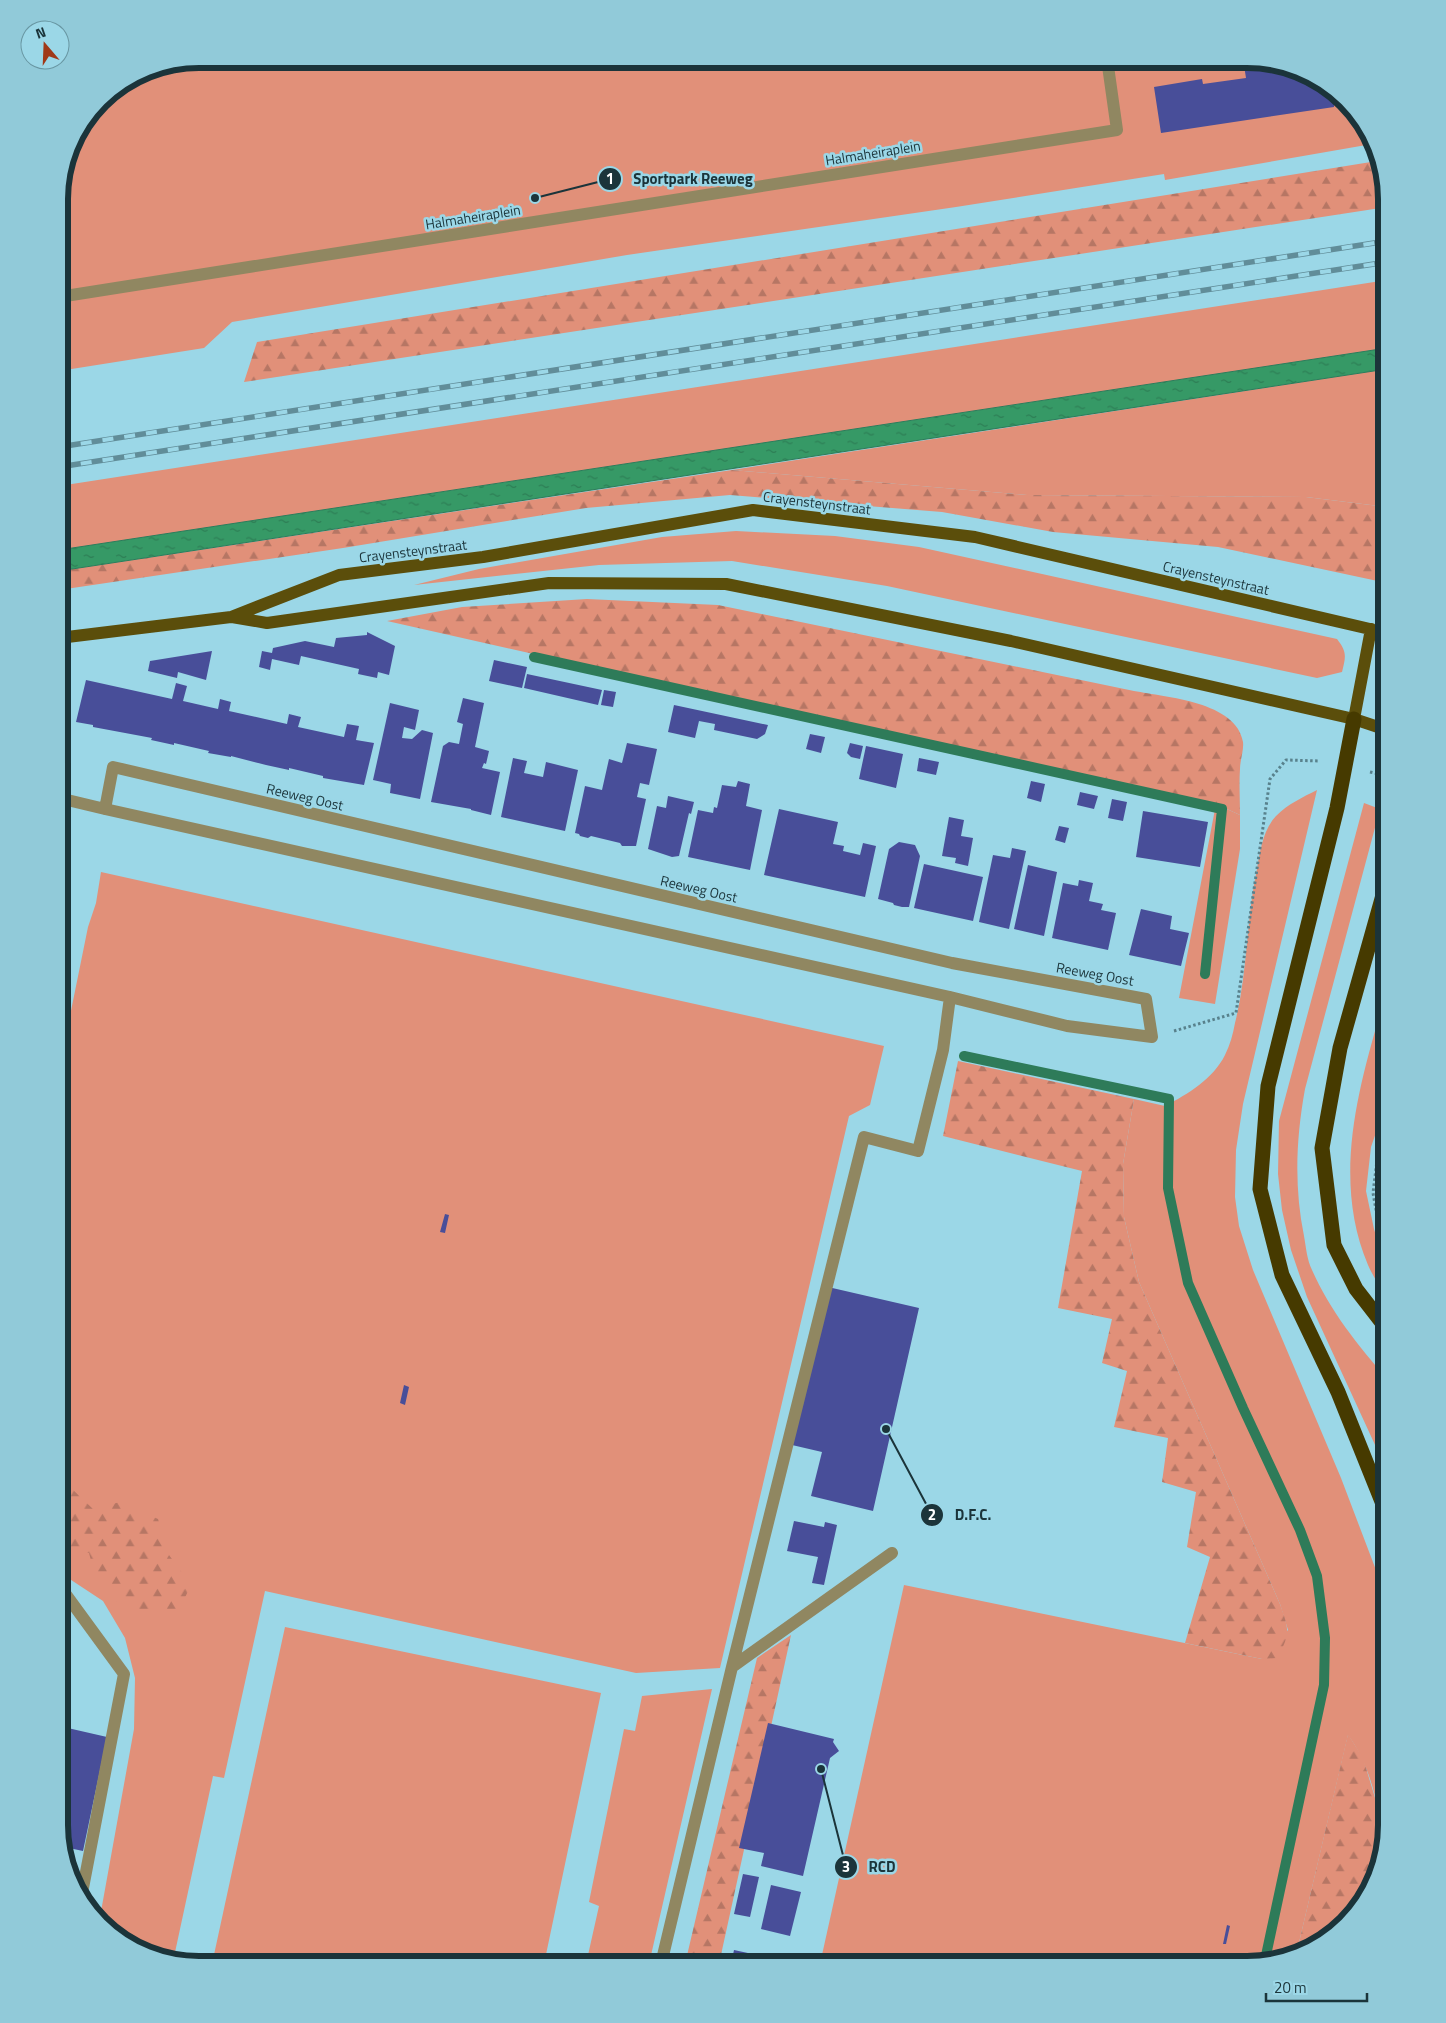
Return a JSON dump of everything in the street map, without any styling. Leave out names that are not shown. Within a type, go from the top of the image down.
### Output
[{"type":"highway","points":[[1354,719],[1337,808],[1268,1086],[1260,1189],[1282,1275],[1338,1392],[1378,1492]]},
{"type":"highway","points":[[1378,914],[1340,1048],[1322,1148],[1334,1245],[1356,1289],[1378,1317]]},
{"type":"main road","name":"Crayensteynstraat","points":[[68,637],[231,617],[338,575],[483,557],[753,510],[975,537],[1378,631]]},
{"type":"main road","name":"Crayensteynstraat","points":[[231,617],[267,623],[549,583],[726,584],[1011,641],[1354,719],[1378,727]]},
{"type":"main road","points":[[1354,719],[1371,629]]},
{"type":"street","name":"Halmaheiraplein","points":[[68,296],[1117,130],[1108,68]]},
{"type":"street","name":"Reeweg Oost","points":[[105,808],[113,767],[952,963],[1146,999],[1152,1037]]},
{"type":"street","points":[[68,800],[950,997],[1067,1026],[1152,1037]]},
{"type":"street","points":[[664,1955],[732,1667],[864,1137],[918,1151],[943,1050],[950,997]]},
{"type":"street","points":[[732,1667],[892,1552]]},
{"type":"street","points":[[68,1597],[124,1674],[83,1887]]},
{"type":"path","points":[[1152,1037],[1236,1013],[1270,779],[1286,760],[1314,760],[1378,774]]},
{"type":"path","points":[[1378,1152],[1373,1192],[1378,1220]]},
{"type":"green space","points":[[190,68],[1256,68],[1290,74],[1320,90],[1340,106],[1361,133],[1367,145],[1165,180],[1164,174],[956,207],[627,255],[232,322],[204,348],[68,370],[68,190],[77,148],[100,112],[119,95],[148,77],[173,70]]},
{"type":"green space","points":[[1373,162],[1377,181],[1378,208],[244,382],[257,342]]},
{"type":"green space","points":[[1378,281],[1378,349],[68,549],[68,485]]},
{"type":"green space","points":[[1378,370],[1378,506],[1306,497],[1027,495],[732,470]]},
{"type":"green space","points":[[732,470],[1027,495],[1306,497],[1378,506],[1378,581],[1218,547],[1053,532],[942,512],[730,495],[586,508],[343,548],[68,589],[68,570]]},
{"type":"green space","points":[[736,531],[835,536],[919,547],[1337,639],[1344,651],[1345,658],[1342,672],[1317,678],[887,586],[732,561],[599,565],[414,585],[479,569],[662,537]]},
{"type":"green space","points":[[587,599],[718,605],[1198,704],[1228,718],[1238,729],[1243,742],[1240,766],[1240,815],[1216,804],[1134,789],[387,621],[462,607]]},
{"type":"green space","points":[[1317,790],[1243,1104],[1236,1150],[1235,1197],[1239,1226],[1253,1270],[1341,1478],[1378,1575],[1378,1808],[1362,1759],[1348,1735],[1298,1946],[1281,1951],[1247,1956],[822,1956],[904,1585],[1262,1659],[1288,1630],[1280,1604],[1139,1282],[1124,1217],[1123,1164],[1134,1099],[1165,1106],[1207,1079],[1225,1055],[1239,1004],[1253,888],[1261,848],[1265,834],[1276,816],[1296,801]]},
{"type":"green space","points":[[1364,803],[1378,808],[1378,816],[1305,1089],[1297,1163],[1301,1218],[1312,1270],[1336,1314],[1378,1368],[1378,1451],[1307,1297],[1291,1250],[1282,1210],[1278,1174],[1279,1121]]},
{"type":"green space","points":[[1216,804],[1240,815],[1240,849],[1215,1004],[1179,998]]},
{"type":"green space","points":[[101,872],[884,1046],[870,1105],[849,1116],[720,1668],[636,1673],[265,1591],[224,1778],[213,1776],[175,1953],[156,1949],[133,1938],[101,1911],[134,1729],[135,1678],[125,1638],[103,1601],[68,1578],[68,1026],[88,927],[96,903]]},
{"type":"green space","points":[[1378,1022],[1378,1127],[1371,1147],[1366,1191],[1378,1242],[1378,1284],[1368,1265],[1357,1231],[1351,1197],[1350,1162],[1354,1127],[1368,1058]]},
{"type":"green space","points":[[958,1061],[1134,1099],[1123,1164],[1124,1217],[1139,1282],[1280,1604],[1287,1631],[1285,1643],[1277,1658],[1262,1659],[1185,1643],[1210,1557],[1187,1547],[1196,1492],[1162,1482],[1168,1438],[1114,1427],[1127,1371],[1102,1363],[1112,1319],[1058,1308],[1082,1171],[943,1136]]},
{"type":"green space","points":[[72,1489],[93,1509],[120,1502],[158,1519],[169,1555],[191,1585],[179,1610],[143,1615],[122,1606],[97,1583],[89,1553],[68,1550],[68,1491]]},
{"type":"green space","points":[[285,1627],[601,1693],[546,1955],[214,1955]]},
{"type":"green space","points":[[791,1635],[721,1956],[687,1955],[757,1658]]},
{"type":"green space","points":[[712,1689],[651,1955],[588,1955],[599,1906],[589,1902],[624,1729],[635,1731],[642,1696]]},
{"type":"green space","points":[[1348,1734],[1363,1758],[1378,1808],[1377,1842],[1374,1858],[1369,1875],[1361,1890],[1340,1917],[1313,1938],[1298,1946]]},
{"type":"water","points":[[1378,349],[1378,370],[68,570],[68,549]]},
{"type":"building","points":[[1244,68],[1273,70],[1290,74],[1320,90],[1338,104],[1334,105],[1334,107],[1161,133],[1154,87],[1202,79],[1203,84],[1246,78]]},
{"type":"building","points":[[367,632],[395,646],[389,675],[378,672],[377,678],[358,674],[359,669],[301,656],[299,665],[272,659],[270,670],[259,667],[262,651],[272,653],[273,648],[305,641],[334,647],[336,638],[367,635]]},
{"type":"building","points":[[212,651],[206,680],[178,672],[177,678],[148,671],[150,661]]},
{"type":"building","points":[[494,660],[527,667],[522,688],[489,681]]},
{"type":"building","points":[[527,674],[602,690],[598,705],[524,688]]},
{"type":"building","points":[[86,680],[172,699],[176,683],[187,686],[183,701],[218,709],[220,699],[231,702],[229,711],[287,724],[289,714],[301,717],[298,727],[344,737],[347,724],[359,726],[356,740],[374,743],[364,785],[323,778],[323,776],[231,756],[208,753],[209,751],[151,740],[152,738],[76,722]]},
{"type":"building","points":[[604,690],[616,692],[613,707],[601,705]]},
{"type":"building","points":[[463,698],[484,703],[475,747],[489,751],[486,764],[484,763],[482,768],[500,772],[491,815],[471,809],[431,802],[443,746],[449,742],[459,744],[463,724],[457,722]]},
{"type":"building","points":[[390,703],[419,710],[415,730],[404,727],[402,738],[412,739],[422,730],[433,733],[420,799],[390,793],[391,784],[373,780]]},
{"type":"building","points":[[674,705],[768,725],[765,734],[757,739],[714,730],[715,724],[699,721],[695,738],[668,732]]},
{"type":"building","points":[[810,734],[825,737],[821,753],[806,749]]},
{"type":"building","points":[[627,743],[657,749],[649,785],[640,783],[637,797],[646,799],[636,846],[622,846],[620,843],[591,836],[588,838],[580,836],[575,833],[585,786],[602,790],[609,759],[622,763]]},
{"type":"building","points":[[850,743],[863,746],[860,759],[851,757],[847,753]]},
{"type":"building","points":[[866,746],[903,754],[896,788],[859,779]]},
{"type":"building","points":[[513,758],[527,761],[524,773],[543,777],[546,762],[578,770],[565,831],[501,817]]},
{"type":"building","points":[[919,758],[939,762],[936,775],[917,771]]},
{"type":"building","points":[[738,781],[750,784],[746,806],[762,810],[750,870],[688,857],[698,810],[713,813],[714,807],[717,808],[722,785],[736,787]]},
{"type":"building","points":[[1031,781],[1045,784],[1041,802],[1027,798]]},
{"type":"building","points":[[1080,792],[1098,796],[1094,809],[1077,805]]},
{"type":"building","points":[[668,796],[694,802],[691,814],[689,813],[679,856],[672,857],[648,849],[657,806],[666,808]]},
{"type":"building","points":[[1112,799],[1127,802],[1123,821],[1108,818]]},
{"type":"building","points":[[779,809],[838,822],[833,844],[844,846],[843,851],[860,855],[863,843],[876,846],[865,897],[764,875]]},
{"type":"building","points":[[1143,811],[1208,822],[1200,867],[1136,857]]},
{"type":"building","points":[[949,817],[964,820],[961,836],[973,838],[968,866],[955,863],[956,858],[942,856]]},
{"type":"building","points":[[1059,826],[1069,828],[1065,843],[1055,840]]},
{"type":"building","points":[[899,842],[915,845],[920,856],[909,907],[894,905],[893,903],[878,899],[889,849]]},
{"type":"building","points":[[1012,848],[1026,851],[1009,929],[979,922],[993,855],[1010,858]]},
{"type":"building","points":[[924,864],[983,877],[973,921],[914,908]]},
{"type":"building","points":[[1028,865],[1057,872],[1044,936],[1014,929]]},
{"type":"building","points":[[1079,880],[1093,883],[1089,901],[1103,904],[1101,910],[1116,913],[1108,950],[1052,938],[1063,883],[1078,886]]},
{"type":"building","points":[[1141,909],[1172,916],[1170,929],[1189,933],[1181,966],[1129,955]]},
{"type":"building","points":[[445,1214],[449,1215],[445,1233],[440,1232]]},
{"type":"building","points":[[828,1287],[919,1308],[873,1511],[811,1496],[822,1452],[792,1445]]},
{"type":"building","points":[[404,1385],[409,1387],[405,1405],[400,1403]]},
{"type":"building","points":[[794,1521],[824,1527],[825,1522],[837,1525],[824,1585],[812,1583],[818,1557],[787,1551]]},
{"type":"building","points":[[768,1723],[834,1739],[833,1742],[839,1751],[830,1758],[803,1876],[761,1866],[764,1853],[739,1848]]},
{"type":"building","points":[[68,1728],[107,1737],[83,1851],[70,1848],[69,1842]]},
{"type":"building","points":[[743,1874],[759,1877],[750,1917],[734,1914]]},
{"type":"building","points":[[771,1885],[801,1892],[790,1936],[761,1929]]},
{"type":"building","points":[[1227,1925],[1230,1926],[1226,1944],[1223,1944]]},
{"type":"building","points":[[734,1950],[759,1956],[733,1956]]},
{"type":"waterway","points":[[534,657],[1222,809],[1205,974]]},
{"type":"waterway","points":[[964,1056],[1169,1099],[1168,1188],[1188,1283],[1243,1408],[1300,1530],[1317,1576],[1325,1638],[1324,1685],[1266,1954]]},
{"type":"railway","points":[[68,446],[1378,242]]},
{"type":"railway","points":[[68,466],[1378,263]]},
{"type":"place","name":"Sportpark Reeweg","points":[[535,198]]},
{"type":"place","name":"D.F.C.","points":[[886,1429]]},
{"type":"place","name":"RCD","points":[[821,1769]]}]
